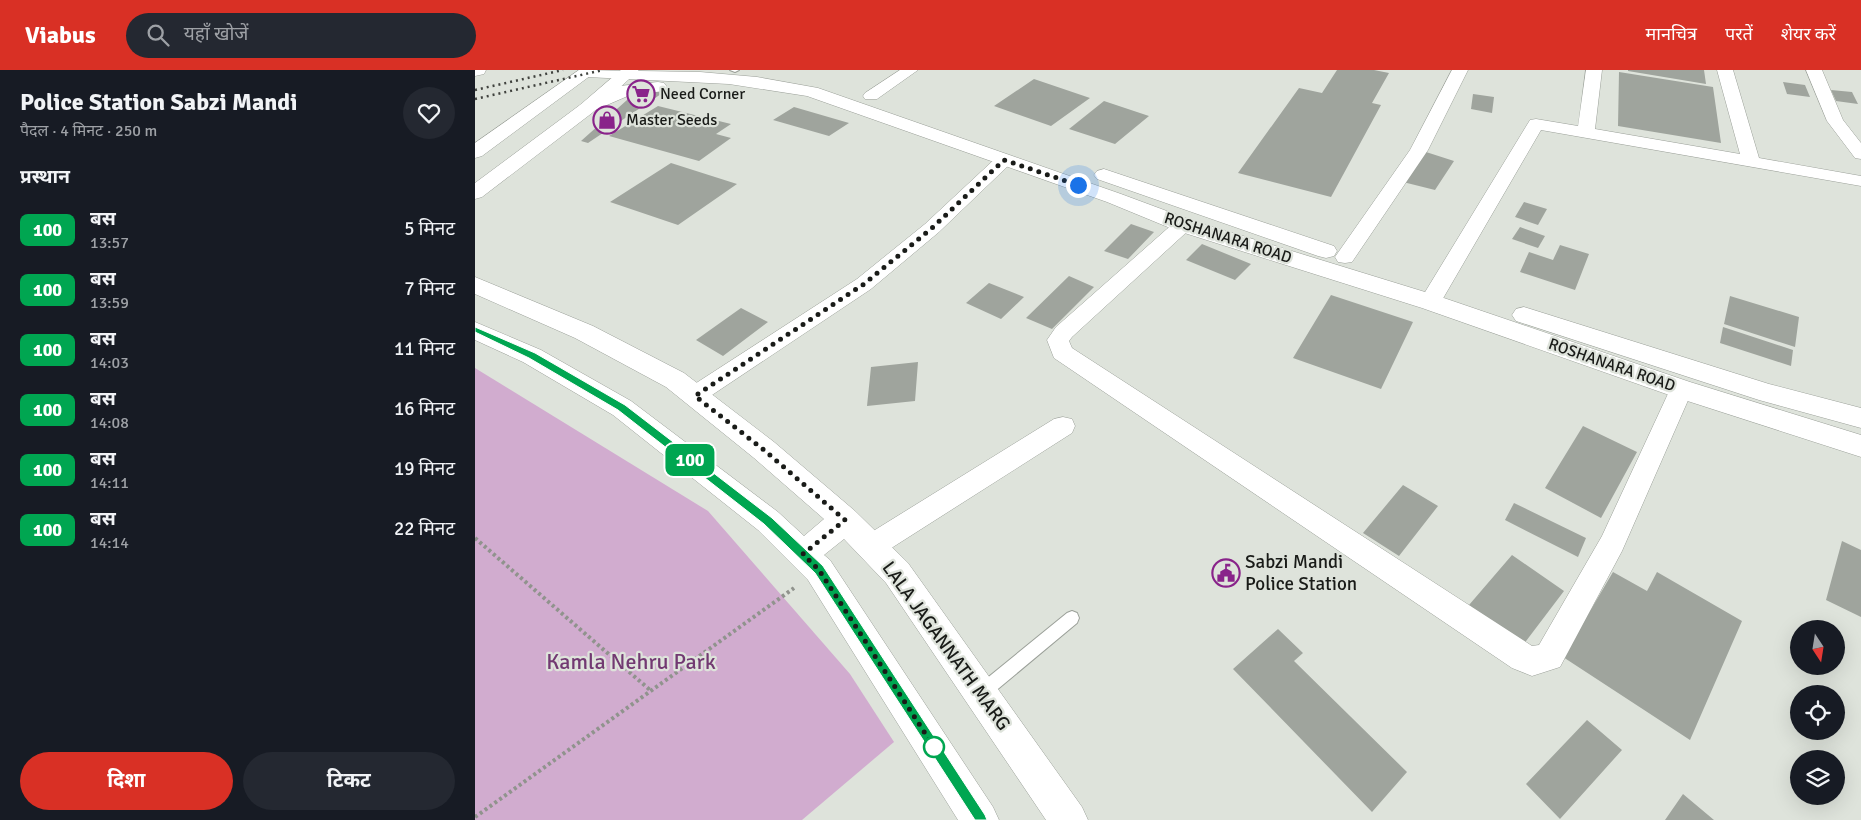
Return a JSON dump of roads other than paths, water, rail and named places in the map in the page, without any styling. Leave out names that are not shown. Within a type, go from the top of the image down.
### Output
[{"type":"street","points":[[871,96],[910,70]]},
{"type":"street","points":[[1345,257],[1419,150],[1460,70]]},
{"type":"street","points":[[1586,132],[1595,70]]},
{"type":"street","points":[[1725,70],[1751,162]]},
{"type":"street","points":[[1814,70],[1835,121],[1861,154]]},
{"type":"street","points":[[475,152],[589,71]]},
{"type":"street","name":"ROSHANARA ROAD","points":[[589,71],[729,73],[826,82],[1345,257],[1434,295],[1681,389],[1861,446]]},
{"type":"street","points":[[475,193],[586,109],[629,72]]},
{"type":"street","points":[[586,109],[626,90],[729,73]]},
{"type":"street","name":"ROSHANARA ROAD","points":[[729,73],[812,92],[1115,198],[1183,225],[1861,418]]},
{"type":"street","points":[[1434,295],[1536,124],[1861,181]]},
{"type":"street","points":[[695,396],[864,284],[932,228],[1004,160]]},
{"type":"street","points":[[1183,225],[1065,332],[1058,340],[1062,352],[1523,658],[1532,661],[1549,657],[1612,543],[1681,389]]},
{"type":"street","name":"LALA JAGANNATH MARG","points":[[475,284],[584,332],[675,380],[764,450],[845,520],[897,573],[1069,820]]},
{"type":"street","points":[[475,330],[532,356],[622,408],[768,521],[811,562],[980,820]]},
{"type":"street","points":[[872,546],[1063,426]]},
{"type":"street","points":[[811,562],[845,520]]},
{"type":"lane","points":[[981,694],[1072,618]]},
{"type":"railway","points":[[475,90],[563,70]]},
{"type":"railway","points":[[475,99],[603,70]]},
{"type":"place","name":"Need Corner","points":[[641,94]]},
{"type":"place","name":"Master Seeds","points":[[607,120]]},
{"type":"place","name":"Sabzi Mandi Police Station","points":[[1226,573]]},
{"type":"park label","name":"Kamla Nehru Park","points":[[631,661]]}]
